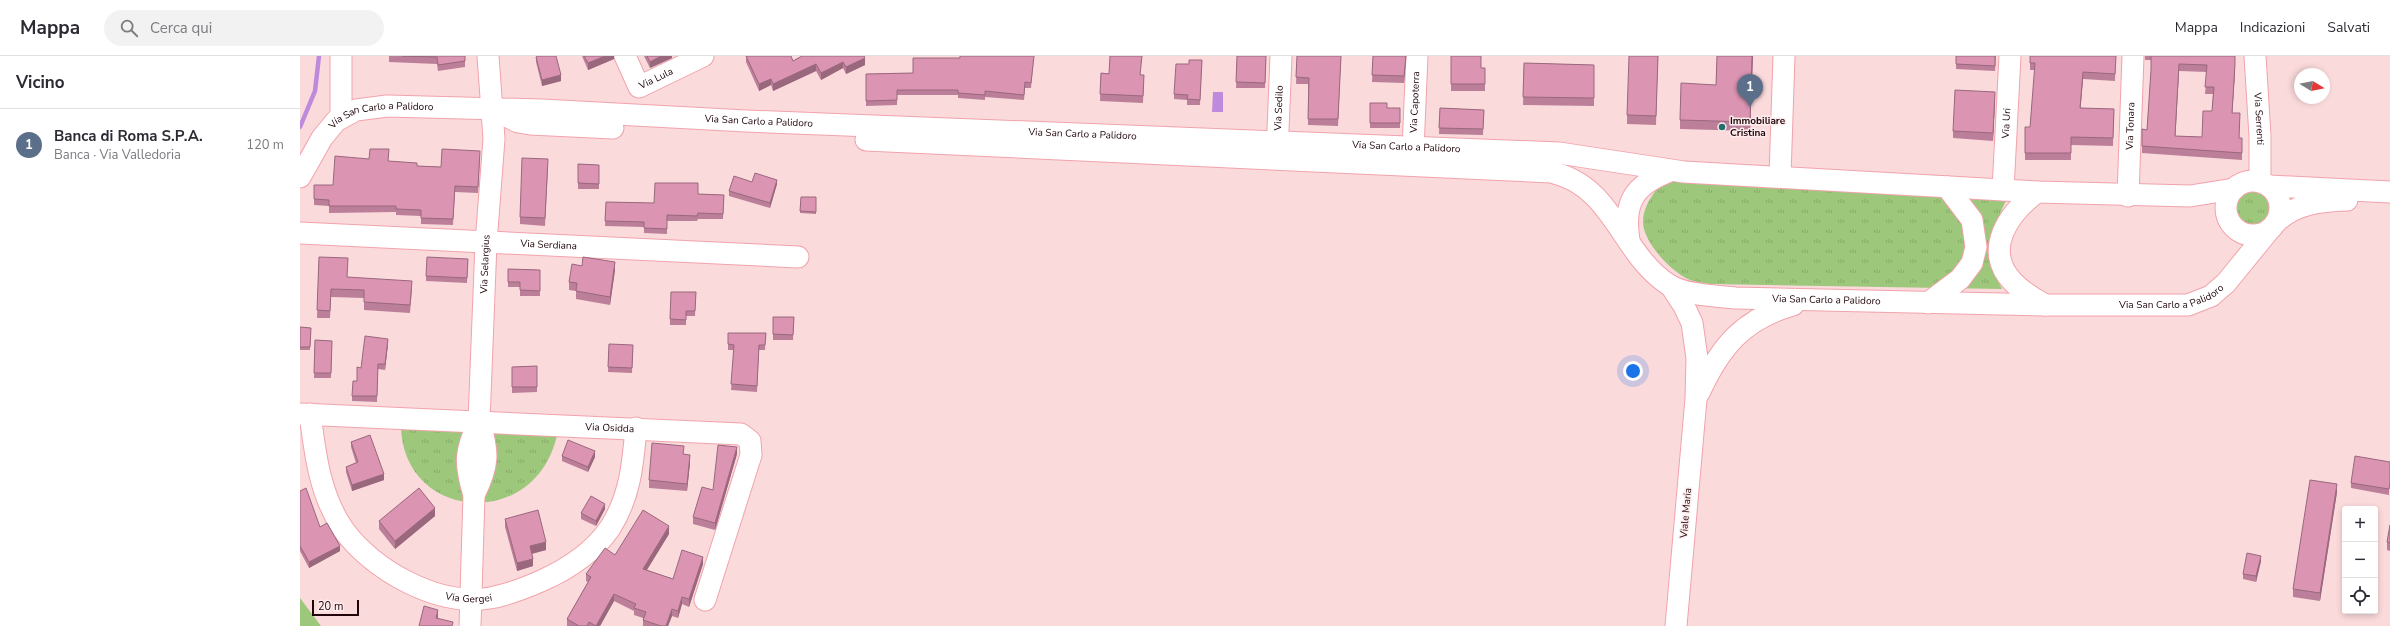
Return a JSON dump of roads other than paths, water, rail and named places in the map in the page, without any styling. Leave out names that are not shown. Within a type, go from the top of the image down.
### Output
[{"type":"street","points":[[341,56],[341,116]]},
{"type":"street","name":"Via Selargius","points":[[471,599],[474,495],[483,477],[487,459],[485,440],[479,421],[486,243],[494,148],[493,109],[488,56]]},
{"type":"street","name":"Via Lula","points":[[625,56],[639,87],[703,56]]},
{"type":"street","name":"Via Sedilo","points":[[1277,151],[1280,56]]},
{"type":"street","name":"Via Capoterra","points":[[1413,149],[1417,56]]},
{"type":"street","points":[[1780,176],[1784,56]]},
{"type":"street","name":"Via Uri","points":[[2003,190],[2010,56]]},
{"type":"street","name":"Via Tonara","points":[[2128,196],[2133,56]]},
{"type":"street","name":"Via Serrenti","points":[[2255,56],[2264,184]]},
{"type":"street","points":[[639,87],[644,116]]},
{"type":"street","name":"Via San Carlo a Palidoro","points":[[300,177],[322,138],[341,116],[356,110],[375,107],[493,109],[644,116],[1277,151],[1541,171],[1560,174],[1578,182],[1600,201],[1645,263],[1670,286],[1716,296],[1807,301],[2045,305],[2193,304],[2211,296],[2226,283],[2273,226],[2295,209],[2316,202],[2390,199]]},
{"type":"street","name":"Via San Carlo a Palidoro","points":[[493,109],[509,119],[530,124],[1277,151],[1413,149],[1559,153],[1670,171],[2128,196],[2190,196],[2234,189]]},
{"type":"street","name":"Via San Carlo a Palidoro","points":[[1629,240],[1627,217],[1633,195],[1650,180],[1670,171]]},
{"type":"street","points":[[2264,184],[2276,193],[2280,202],[2273,226],[2253,235],[2236,229],[2230,222],[2226,205],[2234,189],[2251,181],[2264,184],[2390,192]]},
{"type":"street","points":[[1928,303],[1960,279],[1972,262],[1976,247],[1972,220],[1947,187]]},
{"type":"street","name":"Via San Carlo a Palidoro","points":[[2037,192],[2021,204],[2007,221],[2002,233],[2000,252],[2003,266],[2012,281],[2025,294],[2045,305]]},
{"type":"street","name":"Via Serdiana","points":[[300,233],[798,257]]},
{"type":"street","name":"Viale Maria","points":[[1670,286],[1688,314],[1694,335],[1697,358],[1696,399],[1676,626]]},
{"type":"street","name":"Viale Maria","points":[[1696,399],[1716,360],[1739,333],[1766,315],[1807,301]]},
{"type":"street","name":"Via Osidda","points":[[305,414],[735,432],[745,436],[750,441],[751,455],[705,600]]},
{"type":"street","name":"Via Gergei","points":[[305,414],[323,487],[332,509],[350,537],[373,560],[405,580],[432,592],[471,599],[489,598],[521,589],[551,576],[575,562],[598,542],[617,516],[629,486],[636,428]]},
{"type":"street","points":[[470,626],[471,599]]},
{"type":"waterway","points":[[300,127],[315,91],[319,56]]},
{"type":"place","name":"Banca di Roma S.P.A.","points":[[1750,107]]},
{"type":"place","name":"Immobiliare Cristina","points":[[1722,127]]}]
